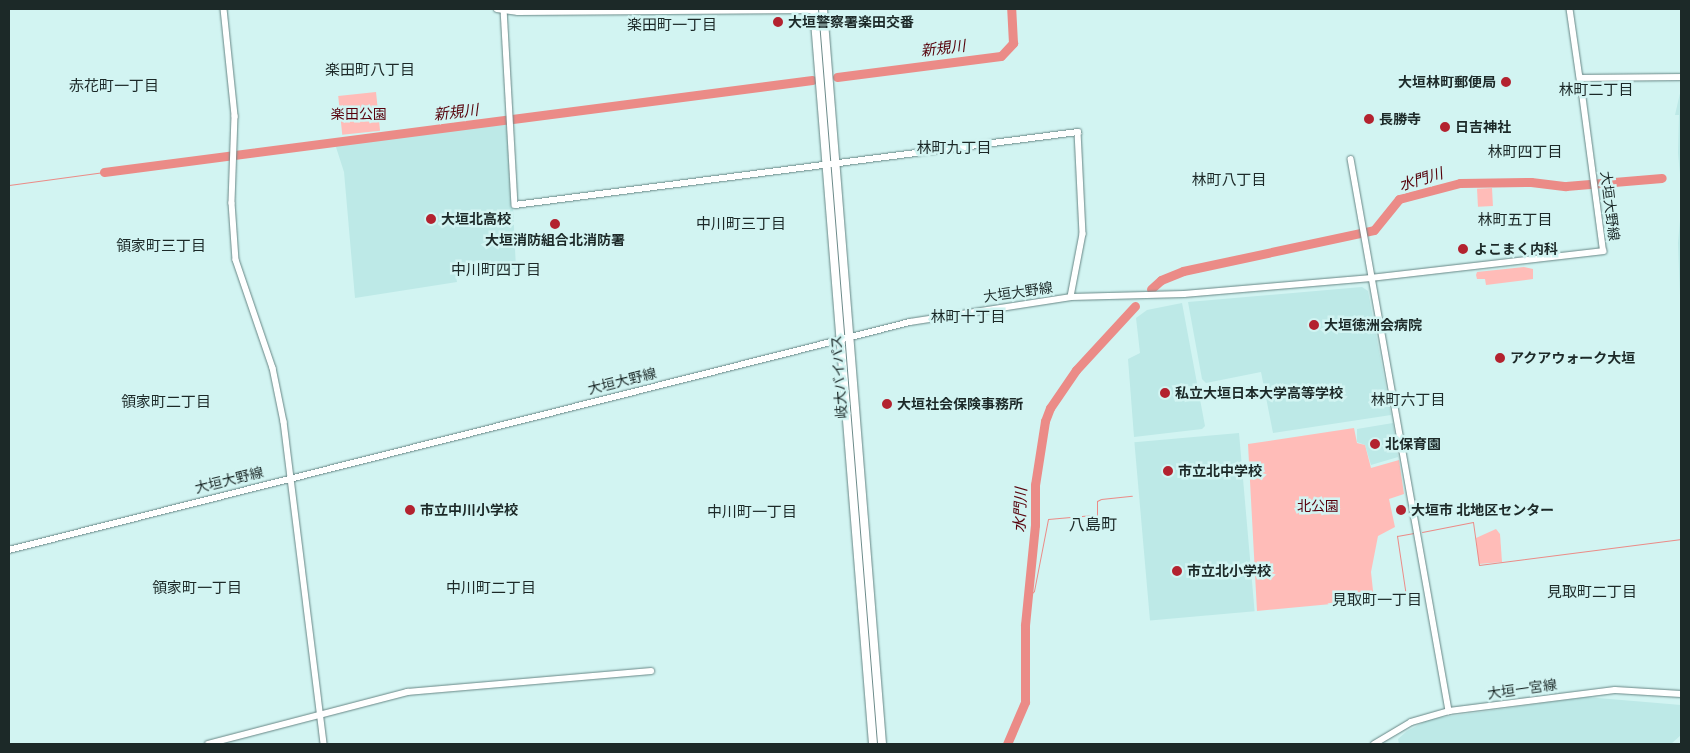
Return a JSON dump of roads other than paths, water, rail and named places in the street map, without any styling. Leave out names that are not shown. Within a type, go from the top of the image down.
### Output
[{"type":"highway","points":[[818,9],[826,9]]},
{"type":"highway","name":"岐大バイパス","points":[[818,9],[831,164],[849,335],[882,744]]},
{"type":"highway","name":"岐大バイパス","points":[[831,164],[840,337],[872,744]]},
{"type":"main road","name":"大垣一宮線","points":[[1374,744],[1411,722],[1449,710],[1614,690],[1681,694]]},
{"type":"street","points":[[224,9],[232,72],[235,152],[232,203],[236,260],[273,368],[292,477],[324,744]]},
{"type":"street","points":[[818,9],[502,9],[511,118],[515,205],[1078,132],[1083,234],[1071,298]]},
{"type":"street","name":"大垣大野線","points":[[9,550],[840,337],[934,317],[1071,298],[1145,297],[1371,278],[1603,251],[1570,9]]},
{"type":"street","points":[[1580,78],[1680,77]]},
{"type":"street","points":[[1351,159],[1362,233],[1449,710]]},
{"type":"street","points":[[208,744],[407,692],[651,672]]},
{"type":"waterway","name":"新規川","points":[[837,77],[1001,56],[1013,43],[1011,9]]},
{"type":"waterway","name":"新規川","points":[[104,172],[812,80]]},
{"type":"waterway","points":[[9,185],[104,172]]},
{"type":"waterway","name":"水門川","points":[[1151,289],[1161,280],[1183,271],[1374,230],[1399,199],[1460,183],[1531,182],[1566,186],[1662,178]]},
{"type":"waterway","name":"水門川","points":[[1007,744],[1025,702],[1025,625],[1035,525],[1035,485],[1045,421],[1050,408],[1076,370],[1135,306]]},
{"type":"waterway","points":[[1097,515],[1097,501],[1132,496]]},
{"type":"waterway","points":[[1029,596],[1034,591],[1048,519],[1093,515]]},
{"type":"waterway","points":[[1422,532],[1473,522],[1479,565],[1681,539]]},
{"type":"waterway","points":[[1406,596],[1397,536],[1414,533]]},
{"type":"place","name":"大垣警察署楽田交番","points":[[778,22]]},
{"type":"place","name":"大垣林町郵便局","points":[[1506,82]]},
{"type":"place","name":"長勝寺","points":[[1369,119]]},
{"type":"place","name":"日吉神社","points":[[1445,127]]},
{"type":"place","name":"大垣北高校","points":[[431,219]]},
{"type":"place","name":"大垣消防組合北消防署","points":[[555,224]]},
{"type":"place","name":"よこまく内科","points":[[1463,249]]},
{"type":"place","name":"大垣徳洲会病院","points":[[1314,325]]},
{"type":"place","name":"アクアウォーク大垣","points":[[1500,358]]},
{"type":"place","name":"私立大垣日本大学高等学校","points":[[1165,393]]},
{"type":"place","name":"大垣社会保険事務所","points":[[887,404]]},
{"type":"place","name":"北保育園","points":[[1375,444]]},
{"type":"place","name":"市立北中学校","points":[[1168,471]]},
{"type":"place","name":"市立中川小学校","points":[[410,510]]},
{"type":"place","name":"大垣市 北地区センター","points":[[1401,510]]},
{"type":"place","name":"市立北小学校","points":[[1177,571]]},
{"type":"district","name":"楽田町一丁目","points":[[672,26]]},
{"type":"district","name":"楽田町八丁目","points":[[370,71]]},
{"type":"district","name":"赤花町一丁目","points":[[114,87]]},
{"type":"district","name":"林町二丁目","points":[[1596,91]]},
{"type":"district","name":"林町九丁目","points":[[954,149]]},
{"type":"district","name":"林町四丁目","points":[[1525,153]]},
{"type":"district","name":"林町八丁目","points":[[1229,181]]},
{"type":"district","name":"林町五丁目","points":[[1515,221]]},
{"type":"district","name":"中川町三丁目","points":[[741,225]]},
{"type":"district","name":"領家町三丁目","points":[[161,247]]},
{"type":"district","name":"中川町四丁目","points":[[496,271]]},
{"type":"district","name":"林町十丁目","points":[[968,318]]},
{"type":"district","name":"林町六丁目","points":[[1408,401]]},
{"type":"district","name":"領家町二丁目","points":[[166,403]]},
{"type":"district","name":"中川町一丁目","points":[[752,513]]},
{"type":"district","name":"八島町","points":[[1093,525]]},
{"type":"district","name":"領家町一丁目","points":[[197,589]]},
{"type":"district","name":"中川町二丁目","points":[[491,589]]},
{"type":"district","name":"見取町二丁目","points":[[1592,593]]},
{"type":"district","name":"見取町一丁目","points":[[1377,601]]},
{"type":"park label","name":"楽田公園","points":[[359,114]]},
{"type":"park label","name":"北公園","points":[[1318,506]]}]
